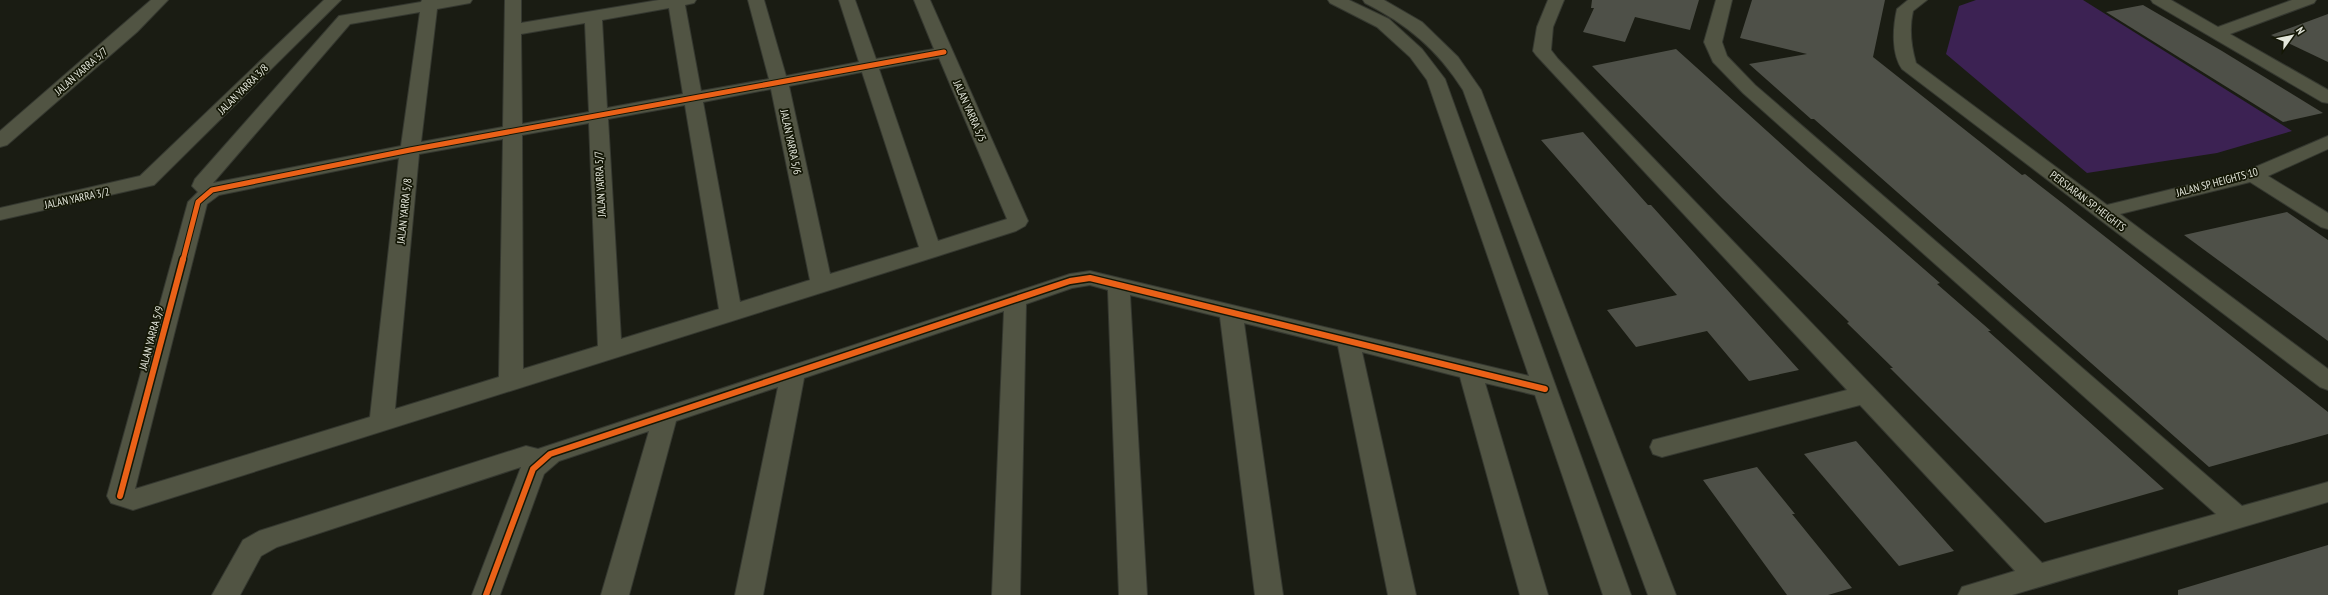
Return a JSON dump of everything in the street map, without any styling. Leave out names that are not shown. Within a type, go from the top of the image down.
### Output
[{"type":"street","name":"JALAN YARRA 3/7","points":[[0,141],[131,28],[160,0]]},
{"type":"street","name":"JALAN YARRA 3/8","points":[[153,177],[332,0]]},
{"type":"street","points":[[464,0],[430,3],[345,20],[205,179],[202,186],[212,190],[410,150],[944,52]]},
{"type":"street","points":[[511,382],[511,132],[514,0]]},
{"type":"street","name":"JALAN YARRA 5/6","points":[[756,0],[779,83],[822,285]]},
{"type":"street","points":[[381,423],[932,251],[848,0]]},
{"type":"street","name":"JALAN YARRA 5/5","points":[[922,0],[1018,221],[1009,226],[932,251]]},
{"type":"street","points":[[1336,0],[1383,23],[1416,53],[1436,79],[1617,595]]},
{"type":"street","points":[[1371,0],[1421,28],[1460,69],[1472,90],[1662,595]]},
{"type":"street","points":[[1556,0],[1545,27],[1542,51],[1552,63],[2037,576]]},
{"type":"street","points":[[1724,0],[1713,42],[1719,58],[1749,89],[2239,519]]},
{"type":"street","name":"PERSIARAN SP HEIGHTS","points":[[1919,0],[1905,9],[1901,25],[1902,46],[1908,65],[2328,381]]},
{"type":"street","points":[[2159,0],[2328,98]]},
{"type":"street","points":[[2217,33],[2308,0]]},
{"type":"street","points":[[513,30],[682,1],[693,99],[731,313]]},
{"type":"street","name":"JALAN YARRA 5/8","points":[[381,423],[410,150],[430,3]]},
{"type":"street","name":"JALAN YARRA 5/7","points":[[593,16],[596,116],[610,351]]},
{"type":"street","name":"JALAN SP HEIGHTS 10","points":[[2103,212],[2253,175],[2328,142]]},
{"type":"street","points":[[2253,175],[2328,222]]},
{"type":"street","name":"JALAN YARRA 3/2","points":[[0,214],[139,184],[153,177]]},
{"type":"street","name":"JALAN YARRA 5/9","points":[[212,190],[198,202],[120,496],[133,500],[381,423]]},
{"type":"street","points":[[486,595],[533,468],[550,454],[1081,279],[1090,278],[1545,389]]},
{"type":"street","points":[[1119,285],[1134,595]]},
{"type":"street","points":[[1006,595],[1015,300]]},
{"type":"street","points":[[1232,313],[1269,595]]},
{"type":"street","points":[[1348,341],[1402,595]]},
{"type":"street","points":[[1470,371],[1534,595]]},
{"type":"street","points":[[749,595],[793,373]]},
{"type":"street","points":[[1662,446],[1864,394]]},
{"type":"street","points":[[615,595],[665,416]]},
{"type":"street","points":[[226,595],[252,548],[268,539],[526,456],[541,460]]},
{"type":"street","points":[[1972,595],[2239,519],[2328,492]]},
{"type":"shaded area","points":[[1976,0],[2083,0],[2292,131],[2217,153],[2087,173],[1946,54],[1959,6]]},
{"type":"building","points":[[1592,0],[1699,0],[1690,30],[1635,17],[1625,42],[1583,32],[1594,8],[1591,8]]},
{"type":"building","points":[[1752,0],[1885,0],[1873,57],[2022,175],[2025,174],[2328,412],[2328,434],[2209,467],[1814,119],[1811,119],[1749,64],[1807,54],[1740,38]]},
{"type":"building","points":[[2143,5],[2222,51],[2323,113],[2283,122],[2106,12]]},
{"type":"building","points":[[2328,14],[2328,62],[2271,35]]},
{"type":"building","points":[[1676,49],[1808,168],[1940,283],[1937,284],[1991,331],[1988,331],[2164,489],[2045,523],[1890,368],[1893,368],[1847,323],[1849,322],[1722,198],[1592,66]]},
{"type":"building","points":[[1583,132],[1648,205],[1651,205],[1799,370],[1749,381],[1707,331],[1636,347],[1607,310],[1677,295],[1541,140]]},
{"type":"building","points":[[2287,212],[2328,240],[2328,341],[2184,235]]},
{"type":"building","points":[[1856,441],[1954,551],[1899,566],[1804,454]]},
{"type":"building","points":[[1757,467],[1795,514],[1792,514],[1852,588],[1828,595],[1787,595],[1703,480]]},
{"type":"building","points":[[2328,545],[2328,595],[2178,595],[2178,590]]},
{"type":"cycle path","points":[[120,496],[198,202],[212,190],[410,150],[944,52]]},
{"type":"cycle path","points":[[486,595],[533,469],[541,460],[550,454],[1070,281],[1090,278],[1545,389]]}]
